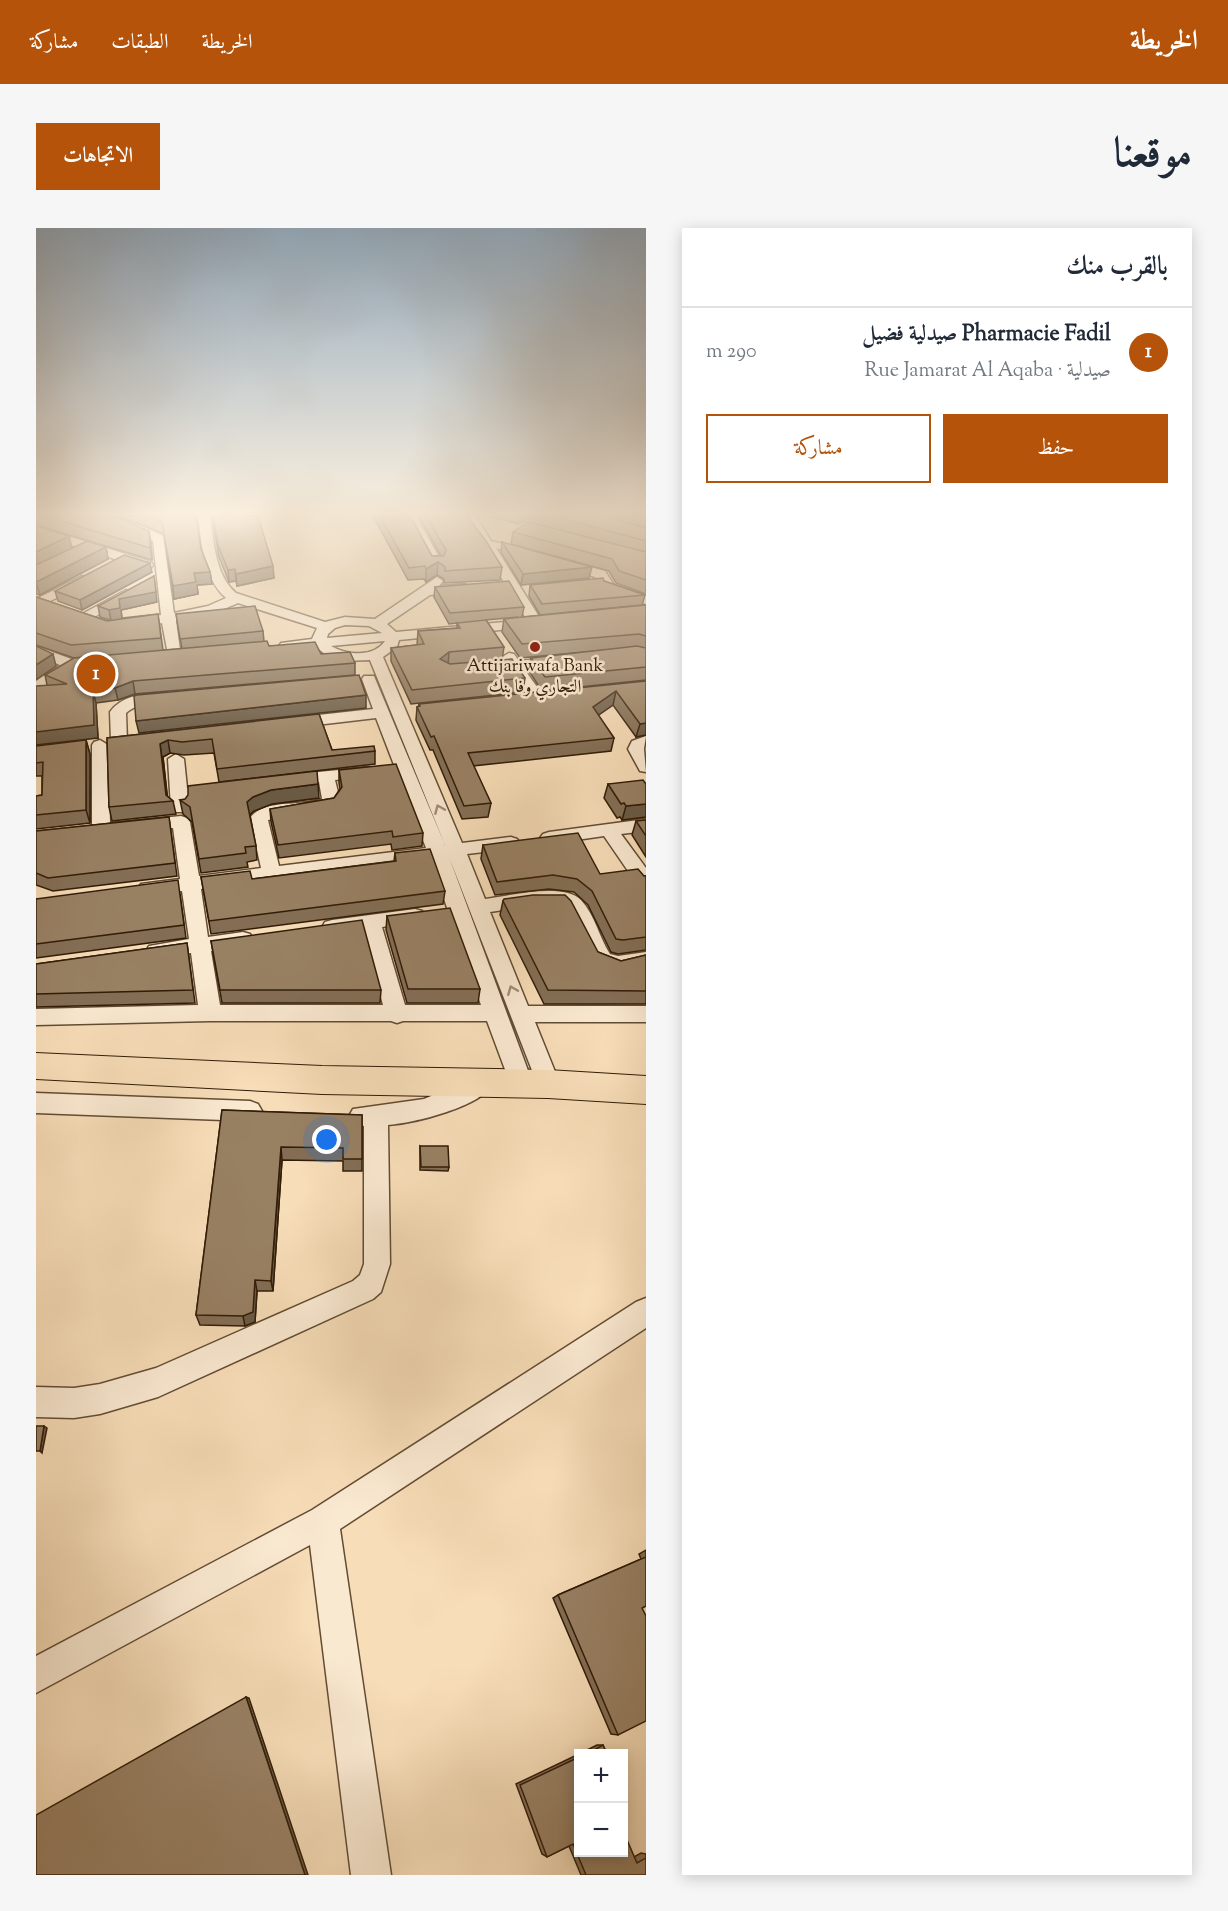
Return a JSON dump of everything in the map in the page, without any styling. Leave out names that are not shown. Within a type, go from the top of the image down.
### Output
[{"type":"main road","points":[[36,1066],[322,1080],[534,1084],[646,1090]]},
{"type":"main road","points":[[534,1084],[646,1070]]},
{"type":"street","points":[[37,602],[56,593]]},
{"type":"street","points":[[72,614],[120,593]]},
{"type":"street","points":[[160,593],[169,617],[174,657]]},
{"type":"street","points":[[226,593],[327,627]]},
{"type":"street","points":[[377,624],[424,593]]},
{"type":"street","points":[[273,647],[541,622],[517,593]]},
{"type":"street","points":[[623,593],[646,600]]},
{"type":"street","points":[[116,627],[217,608],[236,598]]},
{"type":"street","points":[[37,602],[100,624]]},
{"type":"street","points":[[319,642],[321,632],[327,627],[345,621],[377,624],[393,635]]},
{"type":"street","points":[[489,627],[514,666],[542,698],[514,700]]},
{"type":"street","points":[[319,642],[333,654],[368,656],[388,648],[392,644],[393,635]]},
{"type":"street","points":[[36,650],[72,664],[106,662]]},
{"type":"street","points":[[368,656],[364,680],[397,712],[403,768],[437,853],[494,1013],[534,1084]]},
{"type":"street","points":[[368,656],[397,712],[522,1014],[534,1084]]},
{"type":"street","points":[[470,670],[573,659]]},
{"type":"street","points":[[36,687],[72,664]]},
{"type":"street","points":[[79,747],[125,742],[118,712],[123,705],[140,700],[184,696]]},
{"type":"street","points":[[280,724],[324,714],[397,712]]},
{"type":"street","points":[[646,741],[638,744],[636,749],[646,767]]},
{"type":"street","points":[[100,745],[101,830]]},
{"type":"street","points":[[176,759],[181,822],[210,1013]]},
{"type":"street","points":[[268,782],[403,768]]},
{"type":"street","points":[[271,873],[259,821],[260,816],[266,813],[328,804],[331,800],[326,776]]},
{"type":"street","points":[[180,794],[235,786]]},
{"type":"street","points":[[80,833],[181,822]]},
{"type":"street","points":[[131,891],[646,825]]},
{"type":"street","points":[[609,830],[646,882]]},
{"type":"street","points":[[479,907],[552,897],[566,898],[575,906],[603,959],[617,964],[646,959]]},
{"type":"street","points":[[314,930],[458,911]]},
{"type":"street","points":[[371,922],[397,1015]]},
{"type":"street","points":[[142,953],[257,937]]},
{"type":"street","points":[[36,1017],[210,1013],[397,1015],[494,1013]]},
{"type":"street","points":[[522,1014],[646,1014]]},
{"type":"street","points":[[341,1115],[376,1117],[429,1108],[482,1083]]},
{"type":"street","points":[[36,1103],[271,1112]]},
{"type":"street","points":[[36,1402],[74,1403],[100,1399],[158,1382],[363,1290],[371,1283],[377,1264],[376,1117]]},
{"type":"street","points":[[36,1675],[323,1521],[646,1312]]},
{"type":"street","points":[[323,1521],[371,1875]]},
{"type":"building","points":[[60,593],[94,593],[80,600]]},
{"type":"building","points":[[123,593],[151,593],[119,599],[120,608],[109,610],[98,606]]},
{"type":"building","points":[[438,593],[516,593],[524,607],[450,613]]},
{"type":"building","points":[[535,593],[639,593],[645,595],[542,604]]},
{"type":"building","points":[[36,597],[107,621],[158,614],[161,638],[71,645],[36,633]]},
{"type":"building","points":[[646,605],[646,636],[639,634],[522,644],[504,619]]},
{"type":"building","points":[[255,606],[263,631],[180,639],[176,614]]},
{"type":"building","points":[[486,620],[504,647],[449,652],[440,659],[450,664],[512,659],[525,678],[412,690],[391,648],[424,644],[418,631],[460,628],[457,623]]},
{"type":"building","points":[[267,641],[269,646],[315,642],[321,654],[350,652],[355,663],[133,681],[115,688],[93,690],[94,725],[36,732],[36,686],[67,684],[45,675],[74,658]]},
{"type":"building","points":[[36,646],[53,654],[36,665]]},
{"type":"building","points":[[637,646],[646,648],[646,667],[545,677],[531,658]]},
{"type":"building","points":[[359,675],[366,695],[136,721],[134,696],[137,695]]},
{"type":"building","points":[[646,681],[646,723],[640,724],[616,691],[593,707],[614,738],[468,753],[491,803],[464,806],[434,736],[431,737],[417,707],[420,706],[419,704]]},
{"type":"building","points":[[319,714],[332,750],[374,746],[375,751],[217,769],[212,739],[182,742],[168,740],[160,744],[166,795],[173,801],[109,807],[107,738]]},
{"type":"building","points":[[86,740],[86,810],[36,815],[36,796],[42,795],[43,762],[36,763],[36,746]]},
{"type":"building","points":[[396,764],[423,833],[393,837],[392,831],[278,845],[270,809],[334,798],[342,787],[339,770]]},
{"type":"building","points":[[317,771],[318,784],[271,790],[247,802],[256,846],[245,847],[246,853],[199,859],[190,807],[180,800],[185,799],[188,795],[188,786]]},
{"type":"building","points":[[643,780],[646,784],[646,804],[626,806],[624,803],[621,804],[608,784]]},
{"type":"building","points":[[169,817],[175,863],[48,878],[36,873],[36,831]]},
{"type":"building","points":[[646,820],[646,836],[636,821]]},
{"type":"building","points":[[578,833],[600,874],[638,869],[646,876],[646,937],[616,939],[592,891],[577,879],[553,875],[497,882],[483,845]]},
{"type":"building","points":[[430,849],[445,891],[209,921],[201,877],[250,871],[252,879],[396,861],[395,853]]},
{"type":"building","points":[[178,880],[184,925],[36,944],[36,899]]},
{"type":"building","points":[[533,895],[565,895],[571,901],[598,952],[621,961],[646,955],[646,991],[548,990],[503,901]]},
{"type":"building","points":[[450,908],[480,989],[408,989],[387,916]]},
{"type":"building","points":[[362,920],[381,990],[220,990],[211,941]]},
{"type":"building","points":[[187,943],[193,990],[36,994],[36,964]]},
{"type":"building","points":[[222,1110],[362,1115],[362,1159],[343,1159],[343,1148],[281,1147],[271,1281],[255,1280],[253,1312],[243,1316],[196,1315]]},
{"type":"building","points":[[420,1146],[448,1146],[449,1167],[421,1167]]},
{"type":"building","points":[[36,1426],[44,1426],[40,1451],[36,1451]]},
{"type":"building","points":[[646,1557],[646,1606],[642,1608],[646,1616],[646,1721],[618,1735],[558,1595]]},
{"type":"building","points":[[246,1697],[305,1875],[36,1875],[36,1815]]},
{"type":"building","points":[[574,1759],[574,1846],[573,1844],[547,1857],[520,1785]]},
{"type":"building","points":[[628,1842],[637,1863],[646,1858],[646,1875],[586,1875],[578,1857],[628,1857]]},
{"type":"place","name":"Attijariwafa Bank التجاري وفا بنك","points":[[535,647]]},
{"type":"place","name":"Pharmacie Fadil صيدلية فضيل","points":[[96,674]]}]
